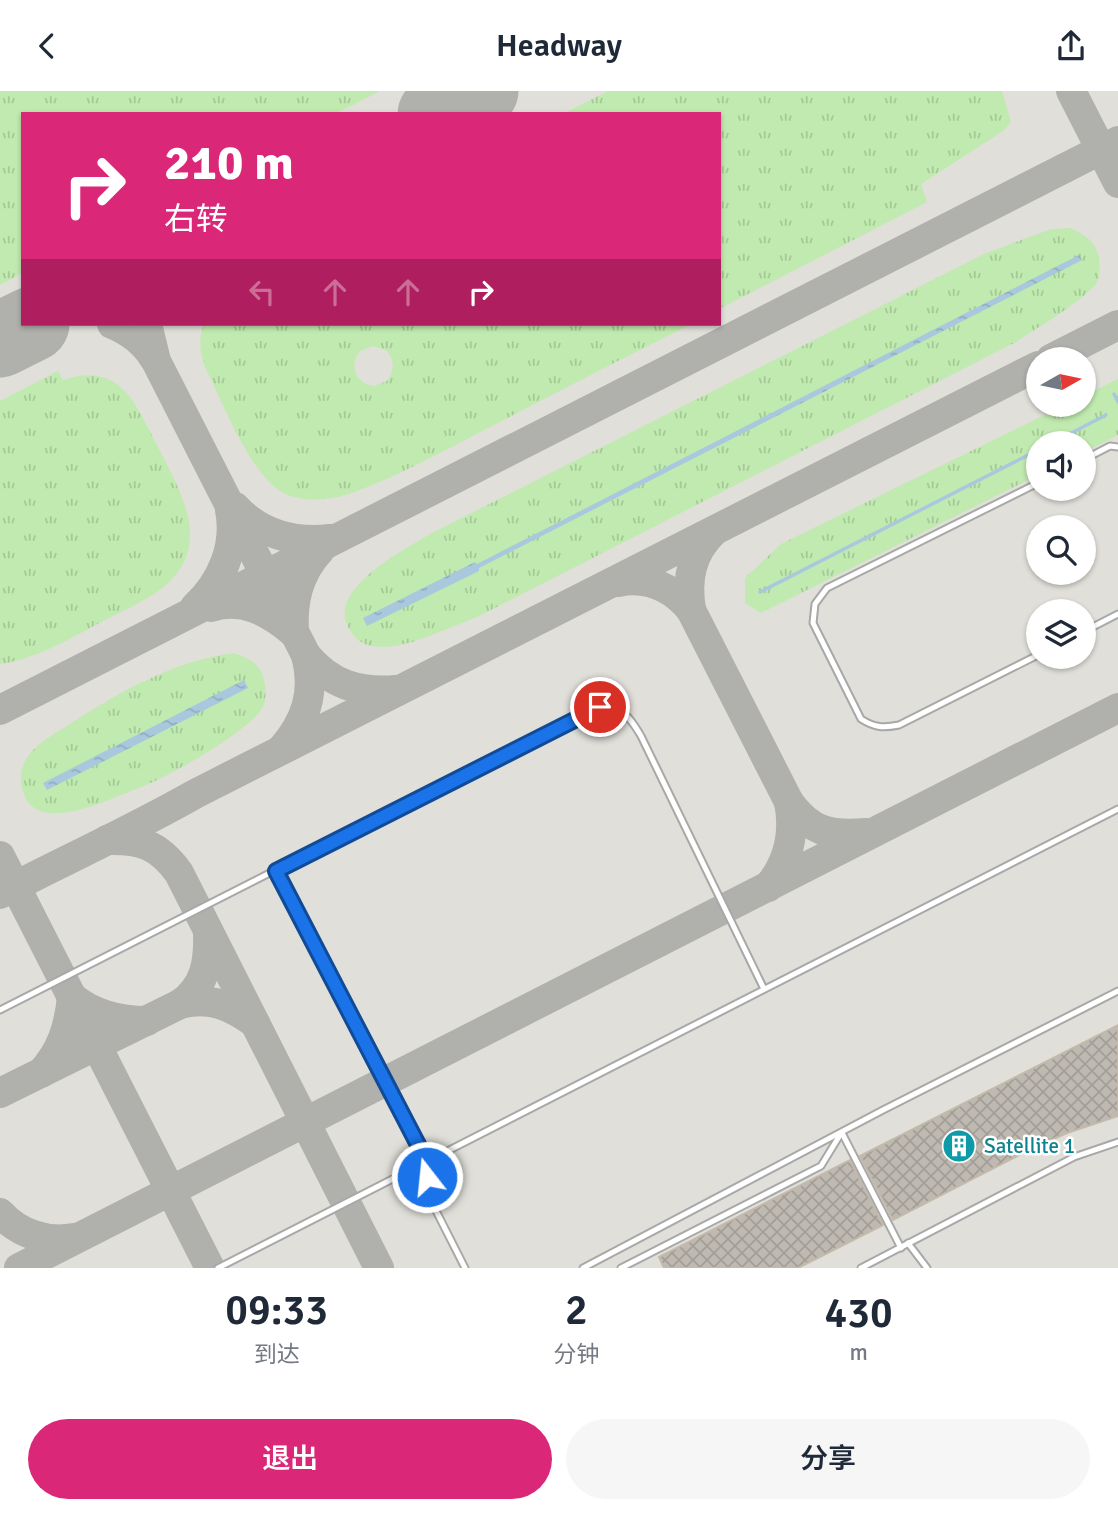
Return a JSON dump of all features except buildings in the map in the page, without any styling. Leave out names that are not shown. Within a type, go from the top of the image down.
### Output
[{"type":"lane","points":[[1096,453],[1110,446],[1118,447]]},
{"type":"lane","points":[[1026,489],[827,589],[816,604],[813,623],[861,719],[871,726],[885,728],[899,725],[1026,661]]},
{"type":"lane","points":[[1096,625],[1118,614]]},
{"type":"lane","points":[[0,1010],[600,707],[622,710],[629,717],[764,989]]},
{"type":"lane","points":[[218,1268],[1118,809]]},
{"type":"lane","points":[[276,871],[427,1162],[427,1193],[465,1268]]},
{"type":"lane","points":[[583,1268],[1118,991]]},
{"type":"lane","points":[[842,1133],[901,1248]]},
{"type":"lane","points":[[621,1268],[633,1265],[821,1166],[842,1133]]},
{"type":"lane","points":[[861,1268],[1074,1157],[1118,1142]]},
{"type":"lane","points":[[908,1243],[927,1268]]},
{"type":"shaded area","points":[[0,91],[1118,91],[1118,1268],[0,1268]]},
{"type":"green space","points":[[0,91],[380,91],[339,112],[21,112],[21,274],[0,285]]},
{"type":"green space","points":[[608,91],[1002,91],[1011,122],[1003,131],[921,184],[927,202],[721,308],[721,112],[567,112]]},
{"type":"green space","points":[[1070,228],[1085,236],[1095,247],[1099,261],[1098,280],[1073,304],[1014,343],[475,618],[402,645],[369,645],[359,641],[351,632],[345,617],[347,602],[356,587],[385,562],[430,534],[984,254],[1051,229]]},
{"type":"green space","points":[[203,326],[687,326],[402,472],[349,494],[315,499],[298,498],[282,492],[259,470],[228,417],[205,367],[200,345]],"holes":[[[373,346],[386,350],[393,365],[387,381],[374,386],[358,378],[354,368],[360,351]]]},
{"type":"green space","points":[[58,371],[63,380],[91,375],[108,379],[130,397],[184,502],[190,536],[188,553],[180,569],[167,584],[145,599],[53,647],[27,658],[0,664],[0,401]]},
{"type":"green space","points":[[1118,379],[1118,435],[1096,446],[1096,431],[1026,431],[1026,481],[761,613],[745,603],[745,578],[781,544],[1040,417],[1096,417],[1096,390]]},
{"type":"green space","points":[[234,653],[257,666],[262,674],[266,692],[261,710],[238,731],[165,776],[92,806],[57,813],[42,811],[30,805],[23,791],[22,768],[37,746],[108,700],[149,679],[191,663]]},
{"type":"water","points":[[1079,255],[1082,260],[367,626],[363,618],[475,562],[477,564]]},
{"type":"water","points":[[244,680],[248,688],[47,790],[43,783]]},
{"type":"waterway","points":[[1114,394],[1118,402]]},
{"type":"waterway","points":[[1075,431],[1106,415]]},
{"type":"waterway","points":[[760,592],[1026,456]]},
{"type":"taxiway","points":[[1071,91],[1118,183]]},
{"type":"taxiway","points":[[0,710],[1118,141]]},
{"type":"taxiway","points":[[1075,347],[1118,325]]},
{"type":"taxiway","points":[[116,326],[136,338],[154,358]]},
{"type":"taxiway","points":[[147,326],[156,361],[306,655],[310,682],[307,706],[297,729],[281,750]]},
{"type":"taxiway","points":[[0,894],[1026,372]]},
{"type":"taxiway","points":[[235,507],[255,524],[278,535],[330,539]]},
{"type":"taxiway","points":[[195,607],[213,586],[225,563],[231,537],[230,510]]},
{"type":"taxiway","points":[[691,610],[689,588],[692,567],[700,548],[714,531]]},
{"type":"taxiway","points":[[294,633],[298,589],[306,569],[320,550]]},
{"type":"taxiway","points":[[618,582],[639,581],[658,585],[676,595],[691,610],[789,802],[797,812],[822,830],[842,834],[866,833]]},
{"type":"taxiway","points":[[211,607],[234,604],[255,608],[275,618],[293,632]]},
{"type":"taxiway","points":[[306,655],[325,674],[346,685],[370,690],[396,690]]},
{"type":"taxiway","points":[[19,1268],[1118,708]]},
{"type":"taxiway","points":[[768,887],[781,868],[789,847],[789,802]]},
{"type":"taxiway","points":[[107,840],[130,841],[148,846],[164,856],[179,873],[379,1268]]},
{"type":"taxiway","points":[[0,856],[210,1268]]},
{"type":"taxiway","points":[[0,1093],[180,1004],[189,997],[204,972],[208,953],[208,931]]},
{"type":"taxiway","points":[[41,1073],[63,1038],[72,997],[107,1016],[147,1021]]},
{"type":"taxiway","points":[[180,1004],[201,1001],[220,1004],[255,1023]]},
{"type":"taxiway","points":[[0,1213],[16,1226],[34,1235],[54,1239],[74,1238]]},
{"type":"runway","points":[[439,112],[481,91]]},
{"type":"runway","points":[[0,340],[28,326]]},
{"type":"place","name":"Satellite 1","points":[[959,1146]]},
{"type":"route","points":[[427,1177],[427,1162],[276,871],[600,707]]}]
